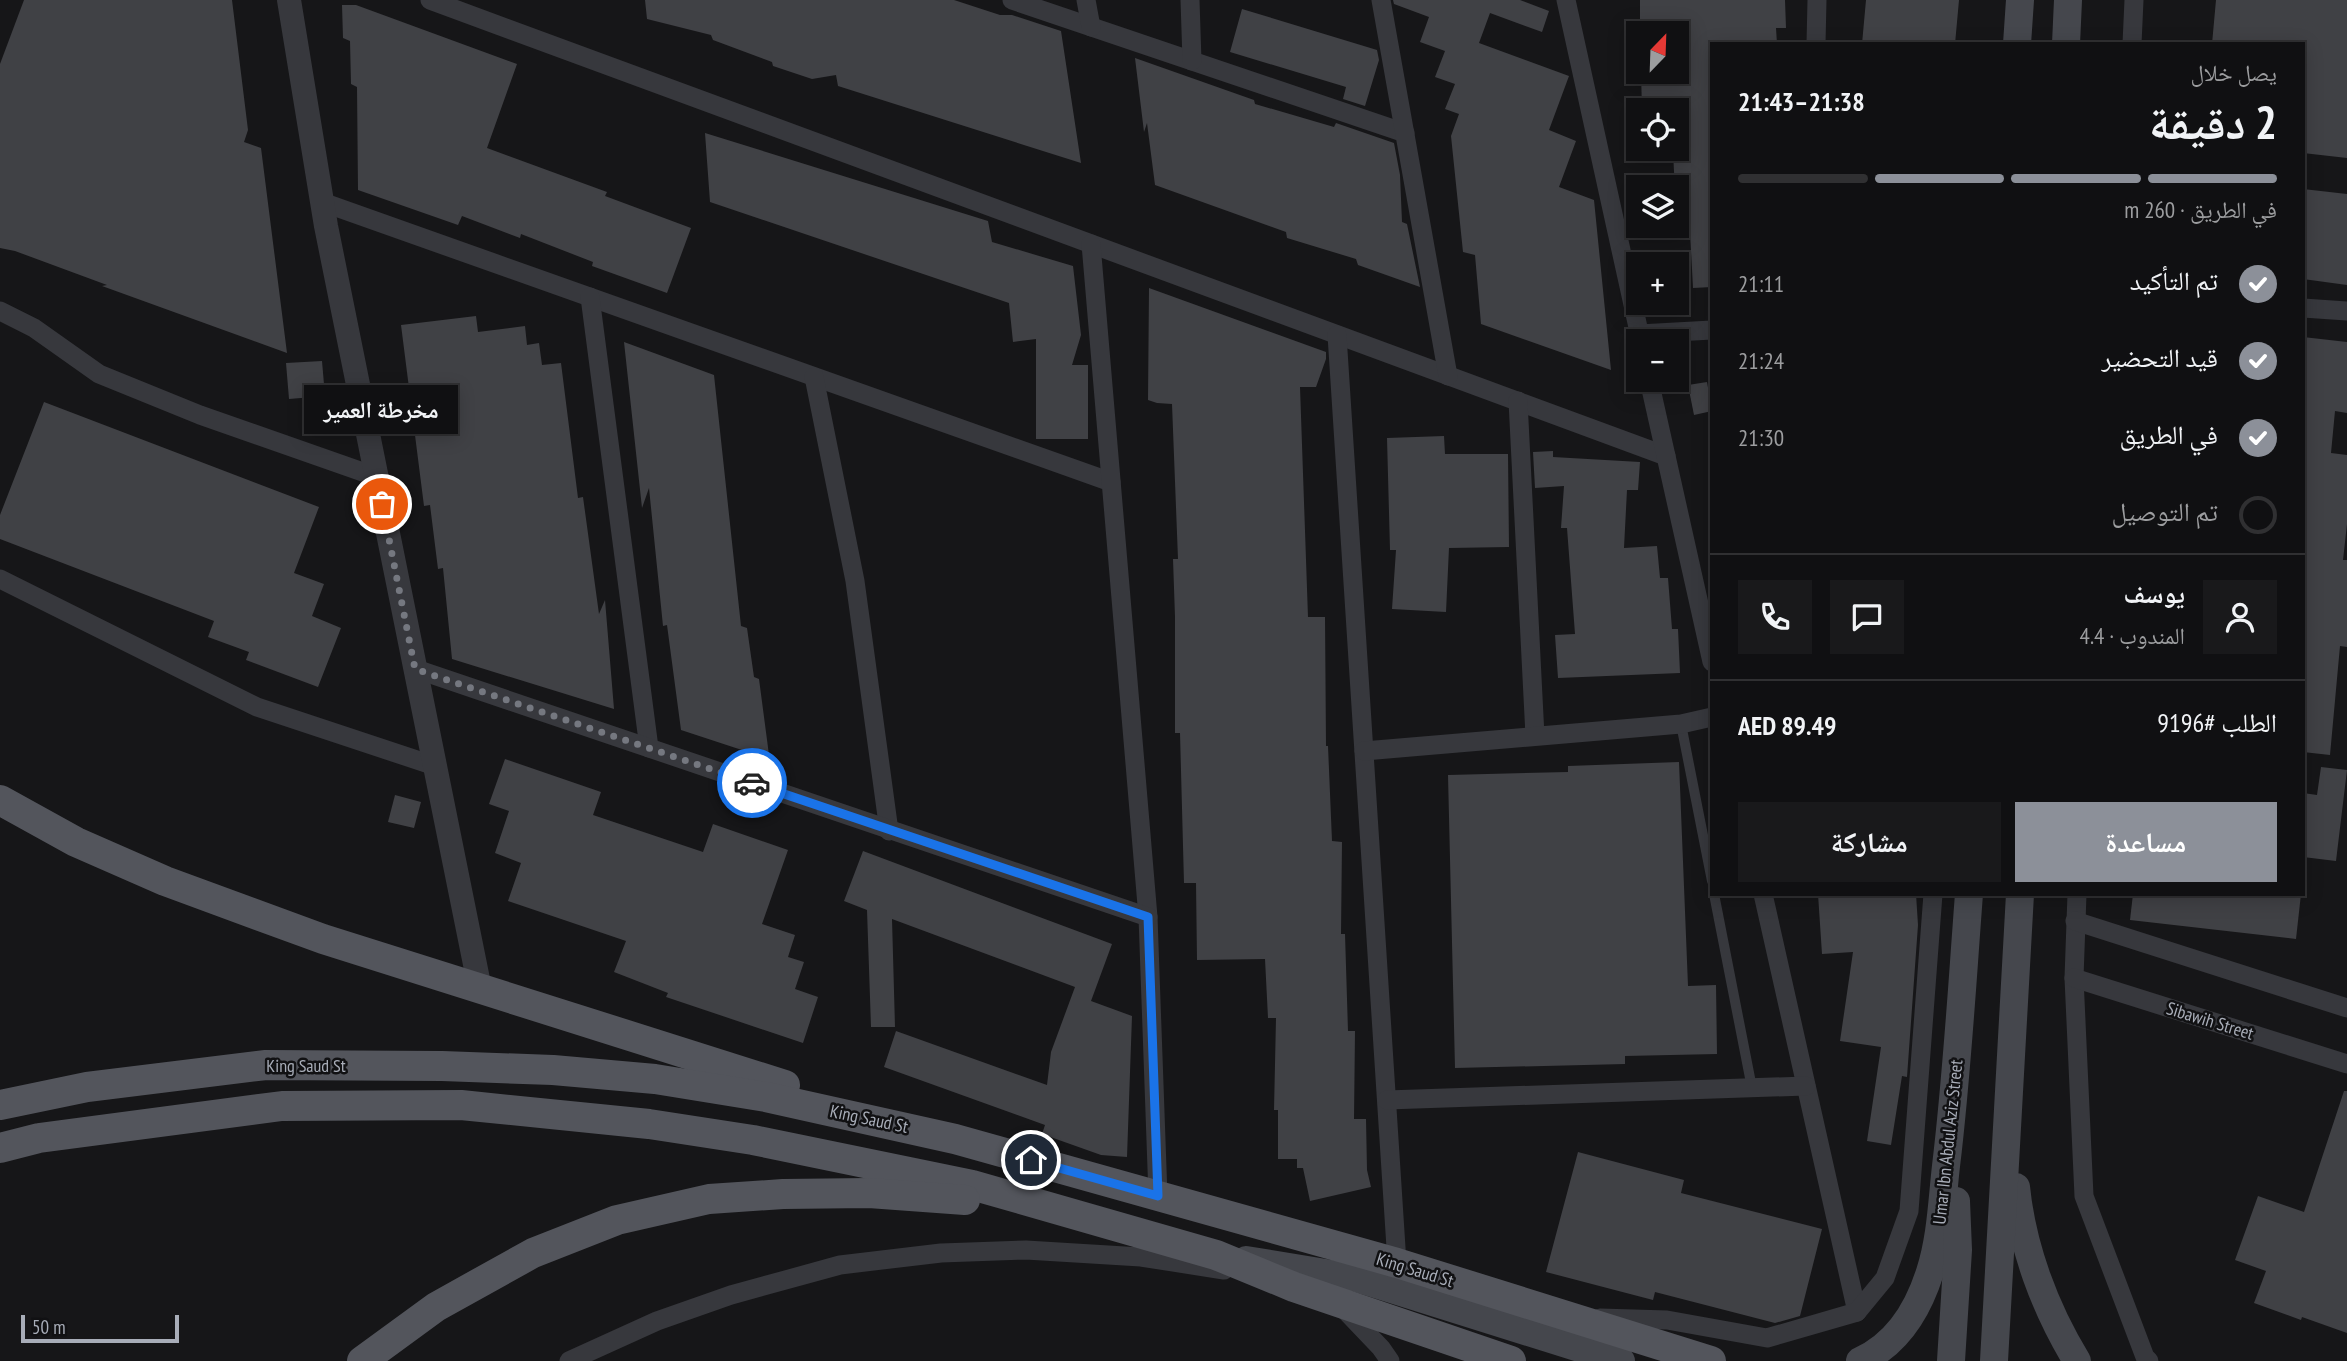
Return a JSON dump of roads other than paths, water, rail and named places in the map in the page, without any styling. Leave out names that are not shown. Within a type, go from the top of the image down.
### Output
[{"type":"main road","points":[[2017,42],[2020,0]]},
{"type":"main road","points":[[2066,42],[2068,0]]},
{"type":"main road","points":[[0,800],[76,842],[165,881],[323,939],[955,1139]]},
{"type":"main road","name":"Umar Ibn Abdul Aziz Street","points":[[1860,1361],[1884,1348],[1903,1329],[1918,1303],[1937,1244],[1953,1107],[1969,896]]},
{"type":"main road","points":[[1994,1361],[2020,896]]},
{"type":"main road","name":"King Saud St","points":[[0,1105],[87,1087],[266,1065],[442,1066],[553,1070],[655,1079],[754,1095],[955,1139],[1397,1263],[1711,1361]]},
{"type":"main road","points":[[0,1148],[39,1138],[282,1106],[461,1105],[649,1124],[753,1140],[972,1185],[1216,1255],[1356,1278],[1621,1361]]},
{"type":"main road","points":[[1951,1361],[1958,1250],[1953,1107]]},
{"type":"main road","points":[[2008,1111],[2018,1209],[2032,1263],[2057,1324],[2077,1361]]},
{"type":"main road","points":[[362,1361],[436,1307],[533,1253],[617,1220],[709,1199],[869,1193],[955,1199],[1041,1212],[1125,1231]]},
{"type":"main road","points":[[1216,1255],[1294,1287],[1498,1360]]},
{"type":"street","points":[[289,0],[322,202],[480,989]]},
{"type":"street","points":[[430,0],[1666,456]]},
{"type":"street","points":[[1012,0],[1405,133]]},
{"type":"street","points":[[1086,0],[1091,27]]},
{"type":"street","points":[[1190,0],[1192,61]]},
{"type":"street","points":[[1381,0],[1448,376]]},
{"type":"street","points":[[1566,0],[1638,329]]},
{"type":"street","points":[[1816,42],[1817,0]]},
{"type":"street","points":[[2025,0],[2031,42]]},
{"type":"street","points":[[2132,42],[2134,0]]},
{"type":"street","points":[[322,202],[1111,482]]},
{"type":"street","points":[[1090,244],[1148,917],[1158,1196]]},
{"type":"street","points":[[590,297],[649,748]]},
{"type":"street","points":[[2305,308],[2347,311]]},
{"type":"street","points":[[0,311],[34,328],[99,373],[200,415],[377,477]]},
{"type":"street","points":[[1689,333],[1710,330]]},
{"type":"street","points":[[1337,335],[1397,1263]]},
{"type":"street","points":[[814,377],[855,581],[889,831]]},
{"type":"street","points":[[1652,392],[1710,653]]},
{"type":"street","points":[[1518,401],[1535,736]]},
{"type":"street","points":[[0,579],[257,707],[435,766]]},
{"type":"street","points":[[415,669],[1148,917]]},
{"type":"street","points":[[1364,751],[1681,724],[1710,717]]},
{"type":"street","points":[[1763,896],[1857,1312]]},
{"type":"street","points":[[1564,1317],[1667,1320],[1768,1338],[1857,1312],[1885,1278],[1909,1211],[1933,896]]},
{"type":"street","points":[[2077,896],[2074,978],[2084,1196],[2145,1357],[2149,1361]]},
{"type":"street","points":[[2075,921],[2347,1008]]},
{"type":"street","name":"Sibawih Street","points":[[2074,978],[2347,1064]]},
{"type":"street","points":[[1387,1100],[1806,1086]]},
{"type":"street","points":[[569,1361],[657,1321],[731,1295],[840,1265],[941,1253],[1026,1250],[1141,1257],[1215,1268],[1294,1287]]},
{"type":"street","points":[[1337,1302],[1390,1361]]},
{"type":"lane","points":[[1681,724],[1710,871]]},
{"type":"lane","points":[[1714,896],[1752,1087]]},
{"type":"place","name":"مخرطة العمير","points":[[382,504]]}]
